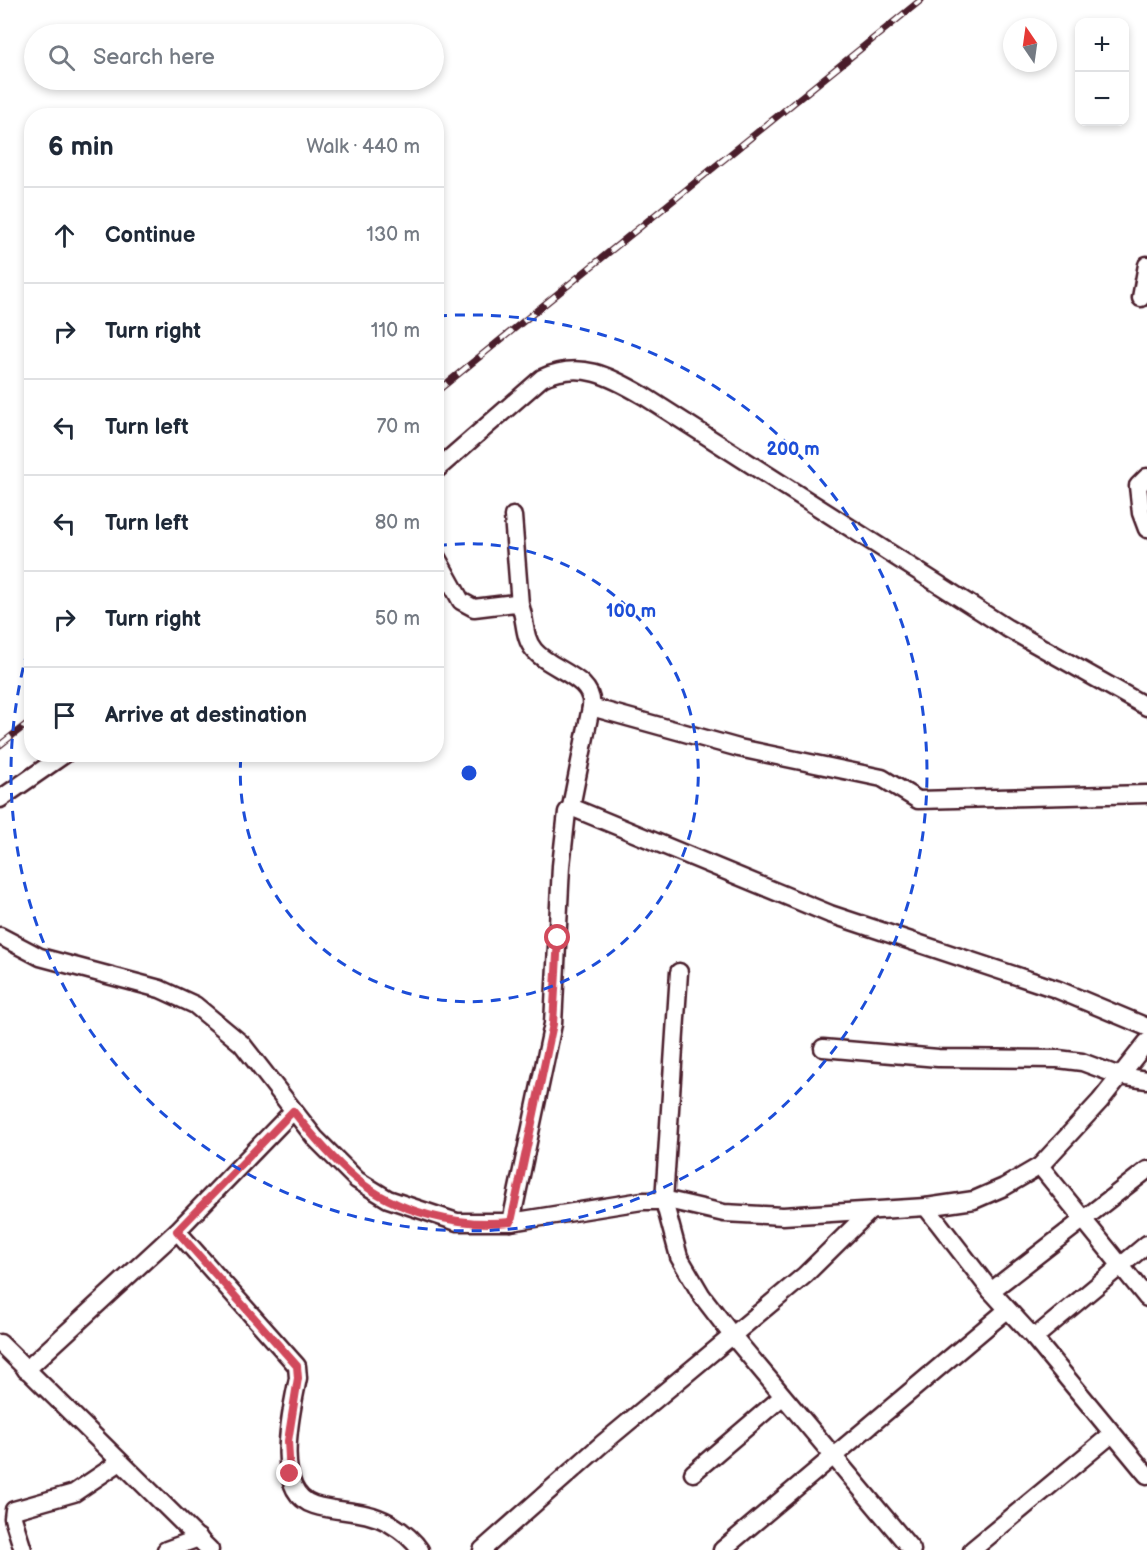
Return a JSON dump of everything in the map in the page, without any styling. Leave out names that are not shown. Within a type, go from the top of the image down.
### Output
[{"type":"street","points":[[1141,298],[1147,265]]},
{"type":"street","points":[[444,463],[542,378],[576,369],[605,375],[653,402],[1007,628],[1147,707]]},
{"type":"street","points":[[1147,477],[1138,486],[1138,496],[1147,529]]},
{"type":"street","points":[[511,1222],[553,1024],[561,866],[567,812],[570,807],[592,699],[589,691],[576,679],[547,663],[530,644],[520,605],[513,516]]},
{"type":"street","points":[[444,570],[461,601],[467,606],[474,609],[515,603],[520,605]]},
{"type":"street","points":[[591,707],[739,748],[882,778],[918,800],[1147,794]]},
{"type":"street","points":[[0,799],[53,762]]},
{"type":"street","points":[[570,807],[830,914],[1056,989],[1147,1026]]},
{"type":"street","points":[[0,936],[40,957],[160,989],[195,1005],[242,1044],[293,1111],[348,1172],[388,1199],[457,1222],[511,1222],[580,1213],[642,1201],[664,1201],[738,1214],[783,1216],[869,1212],[974,1200],[1004,1187],[1040,1166],[1147,1042]]},
{"type":"street","points":[[679,972],[664,1201],[679,1257],[702,1296],[732,1335],[912,1550]]},
{"type":"street","points":[[823,1048],[938,1058],[1058,1059],[1082,1062],[1120,1076],[1147,1080]]},
{"type":"street","points":[[26,1370],[177,1231],[293,1111]]},
{"type":"street","points":[[1040,1166],[1147,1298]]},
{"type":"street","points":[[991,1291],[1147,1170]]},
{"type":"street","points":[[926,1207],[991,1291],[1034,1338],[1147,1475]]},
{"type":"street","points":[[482,1550],[602,1444],[805,1275],[869,1212]]},
{"type":"street","points":[[177,1231],[297,1366],[298,1378],[287,1454],[290,1474],[297,1493],[315,1505],[364,1512],[375,1516],[401,1530],[420,1550]]},
{"type":"street","points":[[1034,1338],[1147,1244]]},
{"type":"street","points":[[722,1550],[1007,1310]]},
{"type":"street","points":[[0,1343],[205,1544]]},
{"type":"street","points":[[693,1473],[782,1397]]},
{"type":"street","points":[[972,1550],[1112,1434]]},
{"type":"street","points":[[23,1550],[13,1518],[14,1510],[74,1493],[120,1462]]},
{"type":"street","points":[[166,1550],[205,1544]]},
{"type":"railway","points":[[444,386],[921,0]]},
{"type":"railway","points":[[0,745],[24,726]]},
{"type":"route","points":[[290,1474],[287,1454],[290,1420],[299,1371],[297,1366],[177,1231],[266,1142],[293,1111],[348,1172],[388,1199],[457,1222],[511,1222],[553,1024],[558,938]]}]
